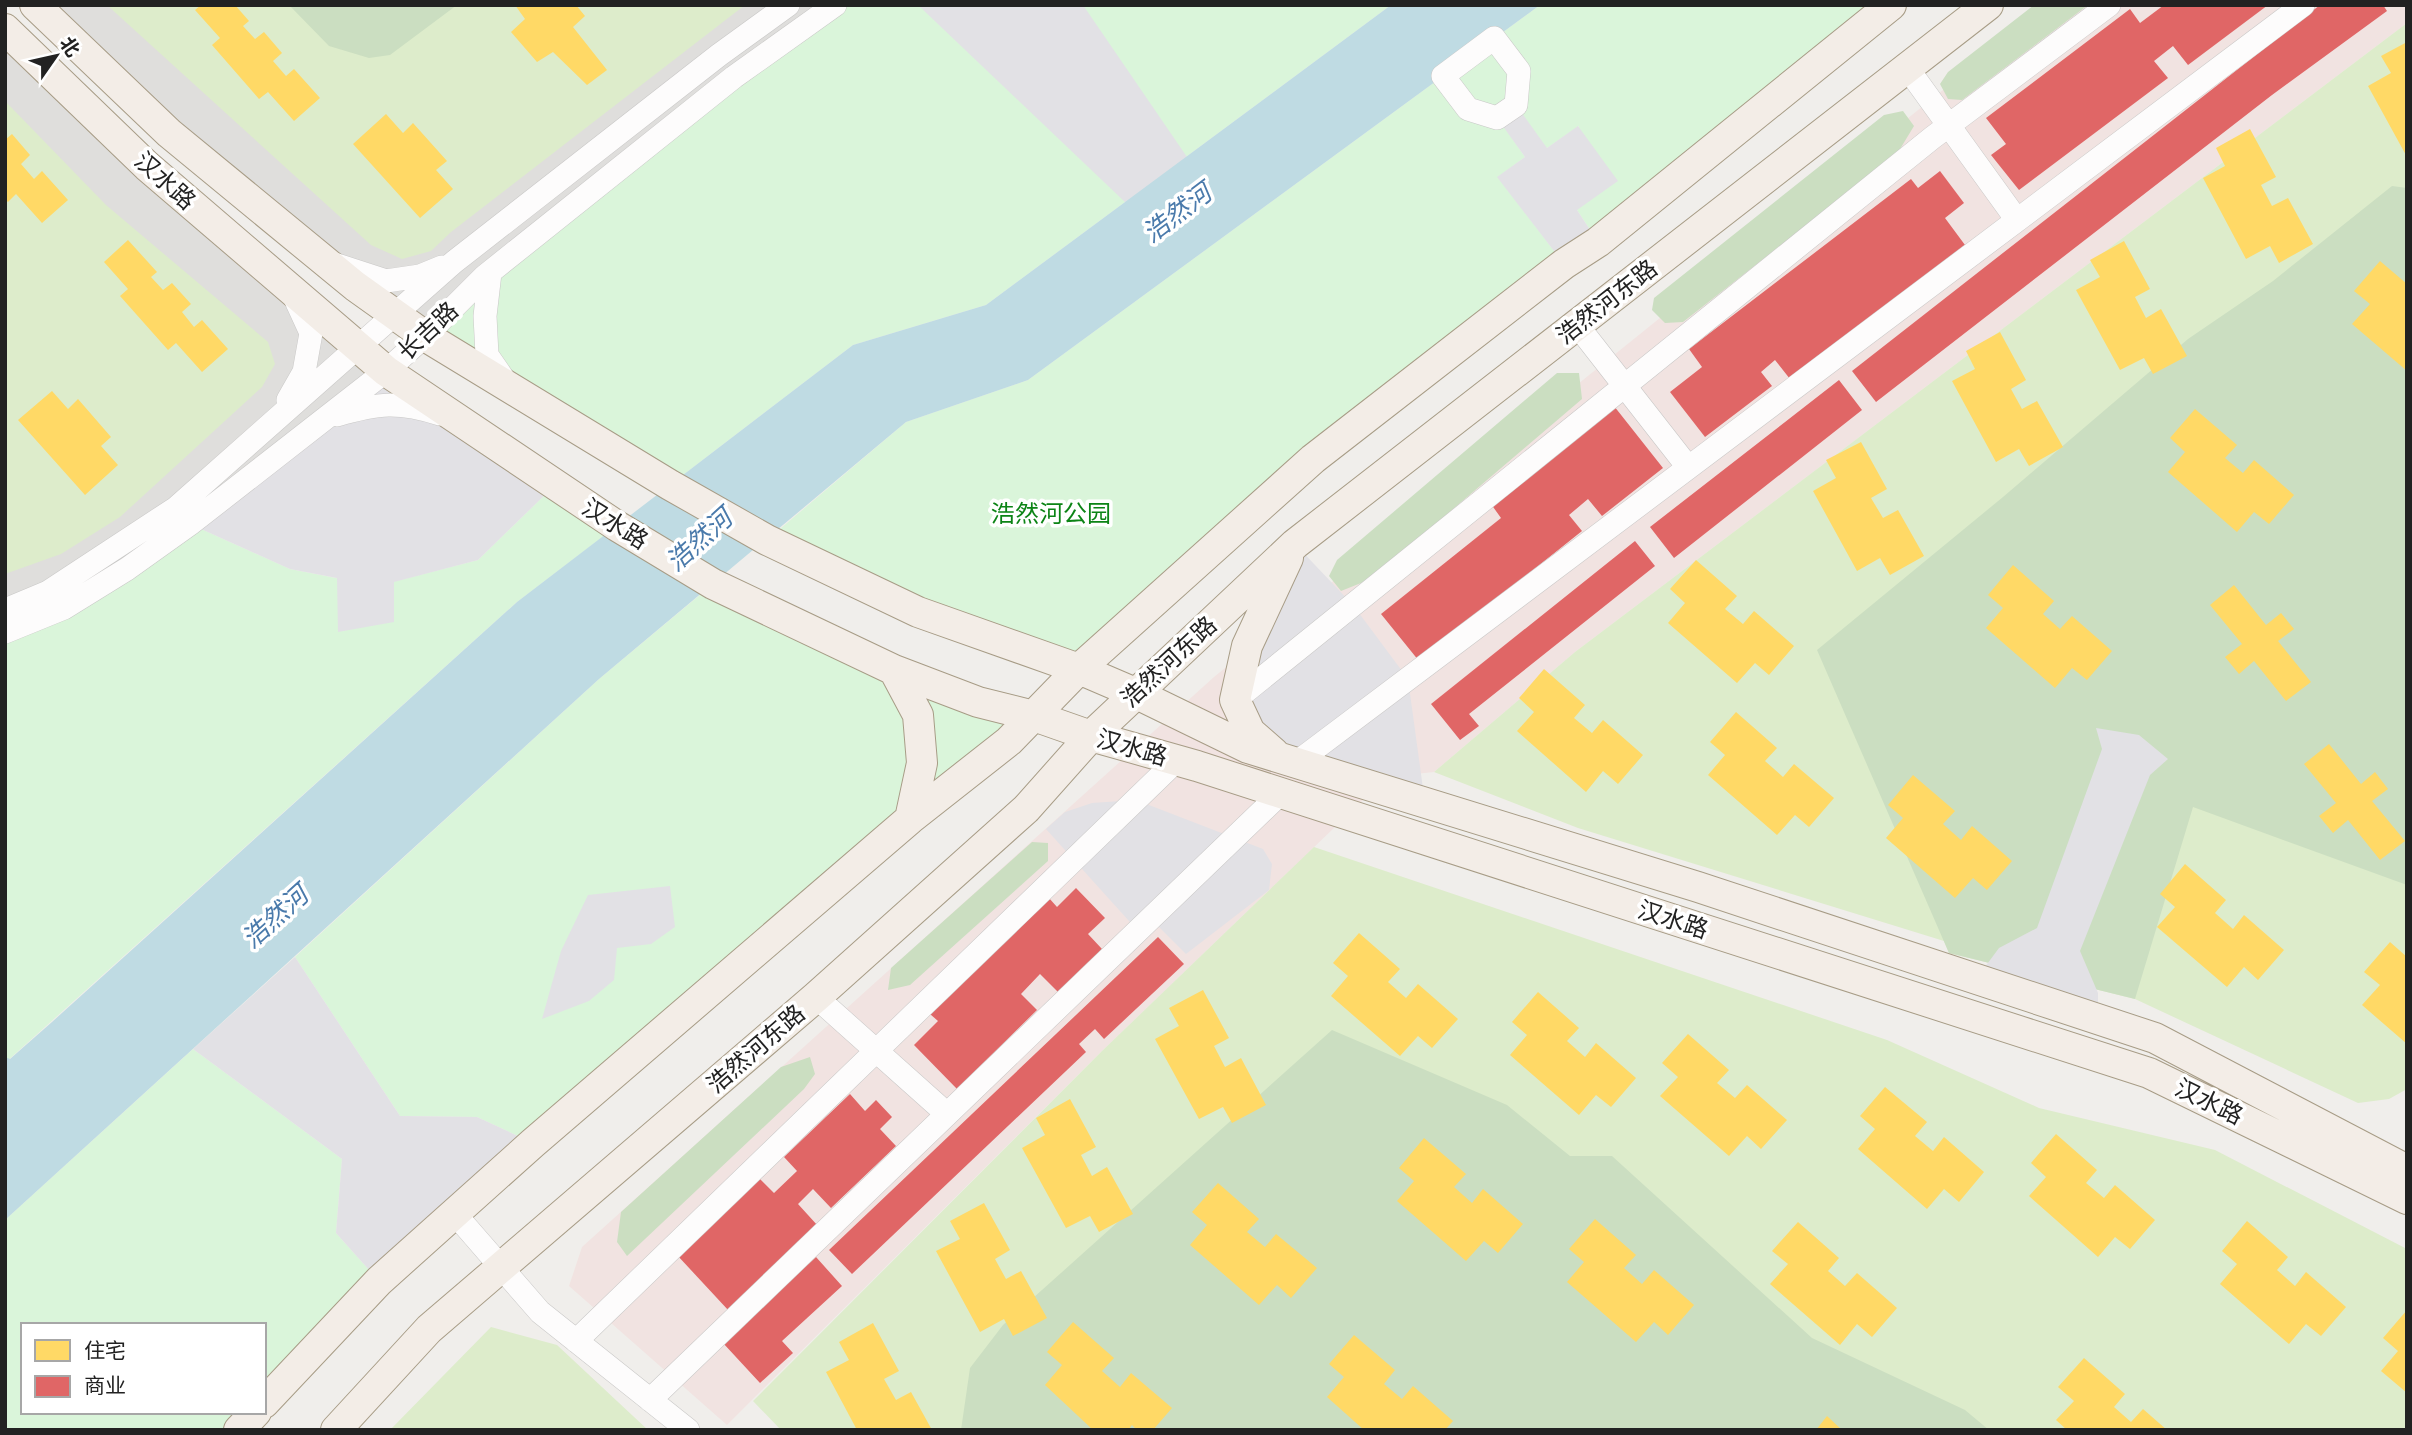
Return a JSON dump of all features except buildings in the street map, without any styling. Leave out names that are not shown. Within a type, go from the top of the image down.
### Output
[{"type":"main road","name":"汉水路","points":[[35,5],[169,133],[326,262],[396,315],[425,336],[589,436],[767,540],[918,612],[1135,693],[1248,748],[1698,887],[2155,1038],[2407,1170]]},
{"type":"main road","points":[[266,1401],[379,1282],[533,1143],[911,819],[1009,741],[1079,670],[1313,459],[1564,264],[1598,243],[1891,5]]},
{"type":"main road","name":"浩然河东路","points":[[336,1430],[429,1329],[816,997],[1026,809],[1091,736],[1295,544],[1988,5]]},
{"type":"main road","name":"汉水路","points":[[5,29],[147,166],[386,370],[554,486],[713,584],[882,664],[978,702],[1034,716],[1091,736],[1281,793],[2149,1073],[2407,1199]]},
{"type":"main road","points":[[1288,761],[1250,732],[1235,700],[1247,646],[1295,544]]},
{"type":"main road","points":[[882,664],[918,715],[922,763],[911,819]]},
{"type":"main road","points":[[239,1430],[254,1414]]},
{"type":"street","name":"长吉路","points":[[5,610],[48,592],[176,508],[454,262],[719,55],[788,5]]},
{"type":"street","name":"长吉路","points":[[5,632],[64,608],[127,569],[190,524],[386,370],[490,272],[734,77],[835,5]]},
{"type":"street","points":[[1235,700],[1949,125],[2109,5]]},
{"type":"street","points":[[1288,761],[1688,467],[2302,5]]},
{"type":"street","points":[[1908,69],[2017,220]]},
{"type":"street","points":[[326,262],[386,281],[420,276],[454,262]]},
{"type":"street","points":[[490,272],[485,316],[487,355],[509,387]]},
{"type":"street","points":[[279,415],[304,372],[311,333],[293,293]]},
{"type":"street","points":[[1577,325],[1688,467]]},
{"type":"street","points":[[324,419],[372,404],[414,406],[457,419]]},
{"type":"street","points":[[576,1341],[1176,761]]},
{"type":"street","points":[[650,1399],[1281,793]]},
{"type":"street","points":[[816,997],[947,1114]]},
{"type":"street","points":[[455,1214],[540,1312],[688,1430]]},
{"type":"shaded area","points":[[55,5],[835,5],[425,336],[355,286]]},
{"type":"shaded area","points":[[918,5],[1083,5],[1187,157],[1126,203]]},
{"type":"shaded area","points":[[2053,5],[2407,5],[2407,23],[1575,652],[1434,772],[1387,777],[1102,1051],[727,1425],[569,1286],[582,1247],[1214,677],[1984,57]]},
{"type":"shaded area","points":[[5,29],[386,371],[190,524],[5,632]]},
{"type":"shaded area","points":[[1516,105],[1547,148],[1578,126],[1618,181],[1577,210],[1598,242],[1564,264],[1497,177],[1525,157],[1497,118]]},
{"type":"shaded area","points":[[386,371],[554,486],[478,560],[394,582],[394,622],[338,632],[337,578],[290,569],[190,524]]},
{"type":"shaded area","points":[[1295,544],[1353,605],[1408,679],[1425,803],[1250,732],[1247,646]]},
{"type":"shaded area","points":[[2096,728],[2139,735],[2168,759],[2150,775],[2080,951],[2098,993],[2098,1019],[1976,979],[1999,948],[2037,928],[2102,749]]},
{"type":"shaded area","points":[[1136,800],[1263,849],[1272,864],[1269,890],[1186,954],[1151,919],[1138,931],[1046,829],[1065,812],[1092,803]]},
{"type":"shaded area","points":[[670,886],[675,927],[651,944],[617,948],[614,980],[589,1001],[542,1019],[561,951],[588,895]]},
{"type":"shaded area","points":[[295,957],[400,1116],[477,1117],[533,1143],[379,1281],[336,1233],[342,1159],[193,1049]]},
{"type":"green space","points":[[107,5],[745,5],[451,232],[431,251],[402,259],[371,245]]},
{"type":"green space","points":[[289,5],[457,5],[390,55],[369,58],[329,46]]},
{"type":"green space","points":[[835,5],[1391,5],[986,305],[853,345],[670,485],[425,336]]},
{"type":"green space","name":"浩然河公园","points":[[1540,5],[1891,5],[1598,242],[1577,210],[1579,126],[1547,148],[1498,118],[1525,157],[1498,177],[1564,264],[1079,669],[767,540],[906,422],[1028,380]]},
{"type":"green space","points":[[2034,5],[2088,5],[1962,100],[1948,99],[1940,84],[1948,72]]},
{"type":"green space","points":[[2407,23],[2407,1089],[2389,1099],[2358,1103],[2135,999],[1949,953],[1944,941],[1578,828],[1434,772],[1575,652]]},
{"type":"green space","points":[[5,101],[106,205],[268,342],[275,364],[262,387],[120,517],[61,554],[5,574]]},
{"type":"green space","points":[[1903,111],[1914,126],[1897,154],[1683,322],[1665,323],[1652,310],[1654,298],[1884,115]]},
{"type":"green space","points":[[2392,186],[2407,188],[2407,885],[2193,807],[2135,999],[1949,953],[1817,650],[2003,497],[2188,339],[2273,281]]},
{"type":"green space","points":[[1557,373],[1579,373],[1582,399],[1371,579],[1341,591],[1329,576],[1337,560]]},
{"type":"green space","points":[[554,486],[617,526],[517,602],[5,1063],[5,632],[190,524],[290,569],[377,586],[478,560]]},
{"type":"green space","points":[[713,584],[1034,716],[533,1143],[477,1117],[400,1116],[295,957],[599,679]]},
{"type":"green space","points":[[1032,842],[1048,843],[1048,861],[910,985],[888,990],[891,968]]},
{"type":"green space","points":[[1314,847],[1887,1040],[2039,1108],[2215,1150],[2407,1249],[2407,1430],[781,1430],[753,1401],[1102,1051]]},
{"type":"green space","points":[[1332,1030],[1507,1105],[1570,1156],[1612,1156],[1812,1338],[1965,1410],[1989,1430],[961,1430],[970,1368],[1003,1325]]},
{"type":"green space","points":[[193,1049],[342,1159],[336,1233],[379,1281],[266,1402],[266,1323],[21,1323],[21,1414],[255,1414],[240,1430],[5,1430],[5,1220]]},
{"type":"green space","points":[[810,1057],[815,1074],[804,1089],[627,1256],[617,1242],[621,1212],[781,1067]]},
{"type":"green space","points":[[491,1327],[557,1345],[648,1430],[390,1430]]},
{"type":"water","name":"浩然河","points":[[1391,5],[1540,5],[1028,380],[906,422],[599,679],[5,1220],[5,1057],[10,1059],[52,1022],[517,602],[853,345],[986,305]]}]
